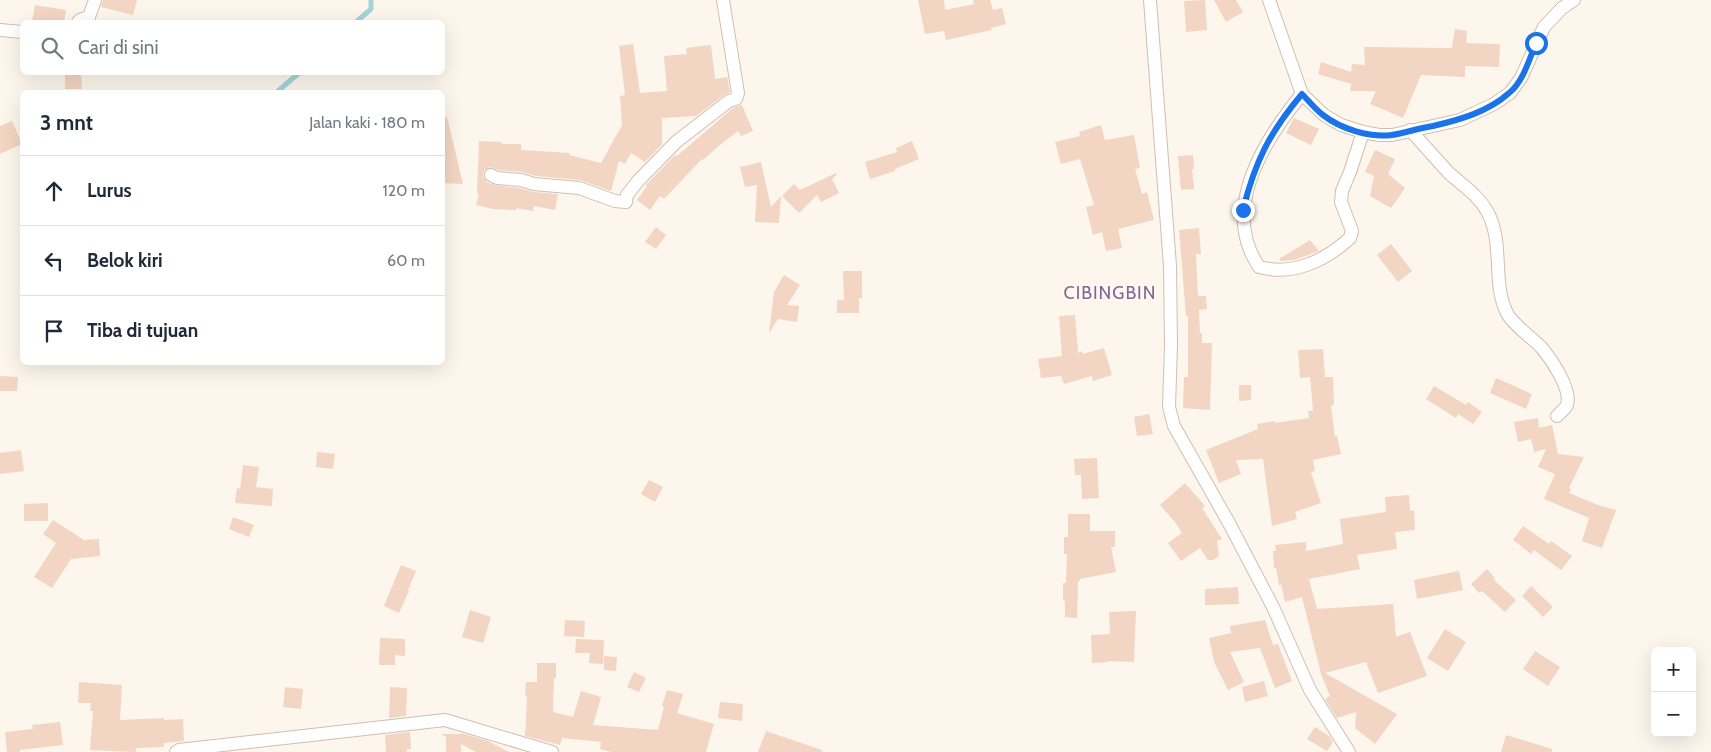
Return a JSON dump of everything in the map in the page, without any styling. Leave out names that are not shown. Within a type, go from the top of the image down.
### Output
[{"type":"street","points":[[80,20],[89,17],[95,0]]},
{"type":"street","points":[[491,175],[497,178],[521,180],[534,184],[579,188],[614,200],[626,202],[627,195],[638,181],[676,142],[729,101],[736,99],[738,93],[723,0]]},
{"type":"street","points":[[1150,0],[1170,266],[1171,345],[1169,407],[1171,417],[1187,451],[1229,523],[1273,607],[1310,690],[1349,752]]},
{"type":"street","points":[[1269,0],[1302,94],[1324,116],[1341,125],[1379,135],[1392,135],[1460,120],[1494,104],[1510,93],[1521,78],[1544,27],[1562,8],[1574,0]]},
{"type":"street","points":[[0,30],[20,32]]},
{"type":"street","points":[[1302,94],[1281,119],[1267,142],[1255,167],[1243,210],[1250,250],[1259,267],[1283,271],[1310,264],[1331,253],[1350,238],[1352,231],[1341,202],[1342,191],[1363,132]]},
{"type":"street","points":[[1410,130],[1449,172],[1477,197],[1486,210],[1494,230],[1501,293],[1509,316],[1542,349],[1564,383],[1568,395],[1566,406],[1557,416]]},
{"type":"street","points":[[176,752],[179,750],[445,720],[552,752]]},
{"type":"building","points":[[103,0],[137,0],[133,15],[101,7]]},
{"type":"building","points":[[918,0],[944,0],[945,10],[974,4],[973,0],[990,0],[993,10],[1002,8],[1006,24],[991,28],[992,30],[946,40],[944,31],[925,34]]},
{"type":"building","points":[[1205,0],[1207,30],[1186,32],[1184,1]]},
{"type":"building","points":[[1214,0],[1236,0],[1243,12],[1226,22]]},
{"type":"building","points":[[35,5],[66,10],[64,20],[32,20]]},
{"type":"building","points":[[1455,29],[1467,31],[1466,43],[1500,44],[1499,67],[1465,66],[1465,77],[1421,75],[1403,118],[1370,104],[1376,91],[1350,91],[1351,84],[1318,74],[1321,62],[1351,72],[1352,64],[1365,65],[1364,47],[1452,48]]},
{"type":"building","points":[[633,44],[640,93],[667,91],[664,56],[687,54],[686,48],[711,45],[715,79],[727,77],[730,92],[696,116],[662,118],[662,144],[645,162],[631,153],[625,164],[619,161],[611,191],[580,180],[536,176],[490,167],[484,171],[483,176],[487,182],[494,185],[533,192],[558,194],[555,210],[534,206],[533,211],[516,208],[516,210],[493,209],[476,205],[479,194],[477,193],[479,141],[521,144],[521,150],[570,153],[569,155],[601,163],[622,125],[620,96],[625,95],[619,46]]},
{"type":"building","points":[[65,75],[81,75],[82,89],[65,89]]},
{"type":"building","points":[[742,105],[753,131],[741,136],[738,131],[721,144],[702,159],[664,199],[660,196],[650,210],[637,200],[646,185],[675,155],[677,156],[733,108]]},
{"type":"building","points":[[445,117],[447,117],[463,184],[445,183]]},
{"type":"building","points":[[1294,118],[1319,129],[1311,145],[1286,133]]},
{"type":"building","points":[[12,121],[20,139],[20,145],[0,154],[0,126]]},
{"type":"building","points":[[1101,125],[1105,140],[1134,135],[1140,168],[1135,169],[1142,194],[1147,192],[1154,220],[1118,229],[1122,248],[1106,251],[1102,232],[1093,235],[1086,207],[1094,205],[1080,159],[1061,164],[1055,142],[1080,136],[1079,132]]},
{"type":"building","points":[[912,141],[919,159],[895,169],[895,171],[870,179],[865,162],[897,152],[896,148]]},
{"type":"building","points":[[1375,150],[1395,159],[1388,174],[1405,188],[1391,208],[1370,196],[1374,176],[1365,172]]},
{"type":"building","points":[[1193,155],[1194,189],[1181,190],[1178,156]]},
{"type":"building","points":[[761,162],[771,207],[781,196],[779,223],[755,222],[757,185],[745,187],[740,167]]},
{"type":"building","points":[[836,173],[832,179],[839,193],[821,202],[817,195],[799,213],[782,196],[794,184],[800,190]]},
{"type":"building","points":[[656,227],[666,235],[656,249],[645,242]]},
{"type":"building","points":[[1199,228],[1201,254],[1196,254],[1198,296],[1206,296],[1207,309],[1199,310],[1200,333],[1202,333],[1202,343],[1212,343],[1210,410],[1183,408],[1184,377],[1188,377],[1188,316],[1186,316],[1179,230]]},
{"type":"building","points":[[1310,240],[1319,251],[1294,260],[1281,261],[1279,259]]},
{"type":"building","points":[[1391,244],[1412,271],[1398,282],[1377,255]]},
{"type":"building","points":[[843,271],[862,271],[862,298],[859,298],[859,313],[837,313],[837,300],[844,300]]},
{"type":"building","points":[[784,275],[800,285],[787,305],[799,306],[797,322],[778,319],[769,333],[774,292]]},
{"type":"building","points":[[1075,315],[1078,353],[1082,351],[1083,354],[1104,348],[1112,375],[1093,381],[1092,376],[1064,384],[1061,376],[1041,378],[1038,359],[1062,356],[1059,316]]},
{"type":"building","points":[[1323,349],[1325,377],[1333,377],[1334,405],[1331,406],[1335,437],[1337,436],[1341,454],[1313,460],[1315,471],[1311,472],[1321,503],[1295,512],[1297,519],[1272,526],[1263,459],[1236,460],[1241,474],[1219,483],[1206,450],[1258,429],[1257,424],[1309,418],[1308,411],[1313,411],[1310,377],[1300,378],[1298,350]]},
{"type":"building","points":[[0,376],[18,377],[17,391],[0,391]]},
{"type":"building","points":[[1496,378],[1532,394],[1526,409],[1490,393]]},
{"type":"building","points":[[1239,385],[1251,385],[1251,400],[1239,401]]},
{"type":"building","points":[[1434,386],[1466,405],[1468,402],[1482,412],[1473,424],[1458,414],[1456,418],[1426,399]]},
{"type":"building","points":[[1149,414],[1153,434],[1137,436],[1134,417]]},
{"type":"building","points":[[1538,418],[1539,428],[1552,425],[1558,454],[1584,457],[1569,488],[1571,489],[1569,493],[1616,510],[1602,548],[1582,541],[1589,518],[1544,499],[1555,474],[1538,467],[1546,449],[1534,452],[1531,439],[1518,442],[1514,422]]},
{"type":"building","points":[[21,450],[24,471],[0,474],[0,453]]},
{"type":"building","points":[[317,452],[335,454],[333,469],[316,467]]},
{"type":"building","points":[[1097,458],[1099,498],[1082,499],[1081,475],[1075,475],[1074,459]]},
{"type":"building","points":[[243,465],[259,467],[256,487],[273,489],[272,506],[235,503],[237,488],[240,489]]},
{"type":"building","points":[[649,480],[663,487],[655,502],[641,494]]},
{"type":"building","points":[[1185,483],[1205,506],[1202,508],[1222,539],[1217,541],[1219,556],[1213,560],[1208,560],[1200,548],[1181,561],[1168,543],[1182,533],[1160,505]]},
{"type":"building","points":[[1409,495],[1410,511],[1414,510],[1415,530],[1395,532],[1397,549],[1357,555],[1360,569],[1309,579],[1317,609],[1393,604],[1396,637],[1410,632],[1427,676],[1378,693],[1366,662],[1325,673],[1397,714],[1375,744],[1355,728],[1356,712],[1337,718],[1325,699],[1330,696],[1321,674],[1302,597],[1285,602],[1276,568],[1274,568],[1273,551],[1276,551],[1275,545],[1306,542],[1306,551],[1343,544],[1340,519],[1386,512],[1385,497]]},
{"type":"building","points":[[48,503],[48,521],[24,521],[24,504]]},
{"type":"building","points":[[1068,514],[1090,514],[1090,531],[1115,531],[1115,547],[1111,547],[1116,572],[1078,581],[1077,618],[1065,617],[1065,601],[1063,600],[1063,583],[1066,583],[1067,554],[1064,554],[1064,537],[1068,537]]},
{"type":"building","points":[[233,517],[254,525],[249,537],[229,529]]},
{"type":"building","points":[[53,520],[84,540],[99,539],[100,556],[71,559],[52,588],[34,577],[56,543],[43,534]]},
{"type":"building","points":[[1523,526],[1549,544],[1551,541],[1572,556],[1561,570],[1534,550],[1531,554],[1513,540]]},
{"type":"building","points":[[401,565],[416,571],[399,613],[384,606]]},
{"type":"building","points":[[1487,569],[1495,578],[1494,580],[1516,600],[1505,612],[1482,591],[1479,593],[1471,584]]},
{"type":"building","points":[[1459,571],[1463,590],[1417,599],[1414,580]]},
{"type":"building","points":[[1531,586],[1553,607],[1543,617],[1522,596]]},
{"type":"building","points":[[1238,587],[1239,604],[1205,605],[1205,589]]},
{"type":"building","points":[[470,610],[491,617],[483,643],[462,637]]},
{"type":"building","points":[[1136,611],[1134,662],[1108,661],[1092,663],[1091,635],[1110,634],[1109,612]]},
{"type":"building","points":[[565,620],[585,621],[584,637],[564,636]]},
{"type":"building","points":[[1265,620],[1273,645],[1278,644],[1292,681],[1275,688],[1260,648],[1230,652],[1244,682],[1228,690],[1214,662],[1209,638],[1231,633],[1230,626]]},
{"type":"building","points":[[1445,629],[1466,642],[1448,671],[1427,658]]},
{"type":"building","points":[[380,638],[405,639],[405,656],[395,655],[395,665],[379,665]]},
{"type":"building","points":[[576,639],[604,640],[603,664],[589,663],[590,653],[575,653]]},
{"type":"building","points":[[1535,651],[1560,667],[1548,686],[1523,669]]},
{"type":"building","points":[[604,656],[617,657],[616,671],[604,670]]},
{"type":"building","points":[[537,663],[556,663],[553,712],[573,717],[581,691],[601,697],[593,725],[658,730],[667,690],[683,694],[677,713],[714,724],[706,752],[611,752],[600,749],[601,742],[562,738],[560,745],[525,736],[526,682],[537,682]]},
{"type":"building","points":[[634,672],[646,678],[639,692],[627,687]]},
{"type":"building","points":[[1264,681],[1268,696],[1245,702],[1242,687]]},
{"type":"building","points":[[79,682],[122,685],[120,720],[183,719],[184,741],[164,743],[164,747],[136,748],[136,752],[90,750],[93,711],[90,711],[91,703],[78,703]]},
{"type":"building","points":[[285,687],[303,689],[301,709],[283,707]]},
{"type":"building","points":[[390,687],[407,688],[406,716],[389,718]]},
{"type":"building","points":[[720,702],[743,704],[742,721],[718,718]]},
{"type":"building","points":[[60,722],[63,745],[20,750],[20,752],[7,752],[5,732],[33,729],[32,725]]},
{"type":"building","points":[[1315,727],[1329,736],[1333,742],[1327,751],[1307,739]]},
{"type":"building","points":[[766,731],[822,750],[822,752],[758,752]]},
{"type":"building","points":[[410,732],[411,749],[407,749],[407,752],[386,752],[385,735]]},
{"type":"building","points":[[441,734],[464,734],[488,741],[509,752],[476,752],[461,744],[461,752],[446,752],[446,737]]},
{"type":"building","points":[[1506,735],[1552,749],[1552,752],[1501,752]]},
{"type":"waterway","points":[[358,20],[371,9],[371,0]]},
{"type":"waterway","points":[[279,90],[297,75]]},
{"type":"district","name":"CIBINGBIN","points":[[1110,293]]},
{"type":"route","points":[[1243,210],[1255,167],[1267,142],[1281,119],[1302,94],[1324,116],[1341,125],[1363,132],[1392,135],[1460,120],[1494,104],[1510,93],[1521,78],[1536,43]]}]
